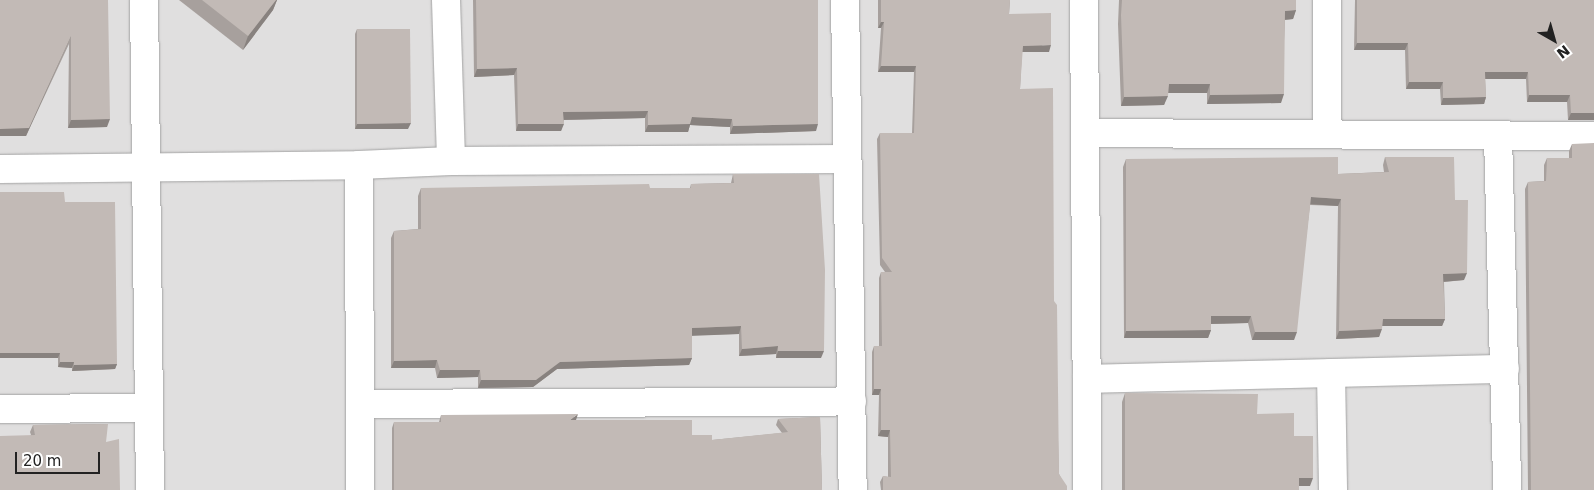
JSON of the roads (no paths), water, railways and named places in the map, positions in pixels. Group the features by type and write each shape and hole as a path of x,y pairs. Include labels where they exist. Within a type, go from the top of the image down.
{"street":[{"path":"144,0 148,167 150,490"},
{"path":"446,0 451,161"},
{"path":"845,0 846,159 853,490"},
{"path":"1084,0 1087,133 1087,490"},
{"path":"1327,0 1327,134"},
{"path":"1087,133 1594,136"},
{"path":"1498,136 1507,490"},
{"path":"0,169 358,165 451,161 846,159"},
{"path":"358,165 360,490"},
{"path":"1086,379 1505,369"},
{"path":"1331,373 1333,490"},
{"path":"360,404 852,401"},
{"path":"0,409 148,408"}]}
